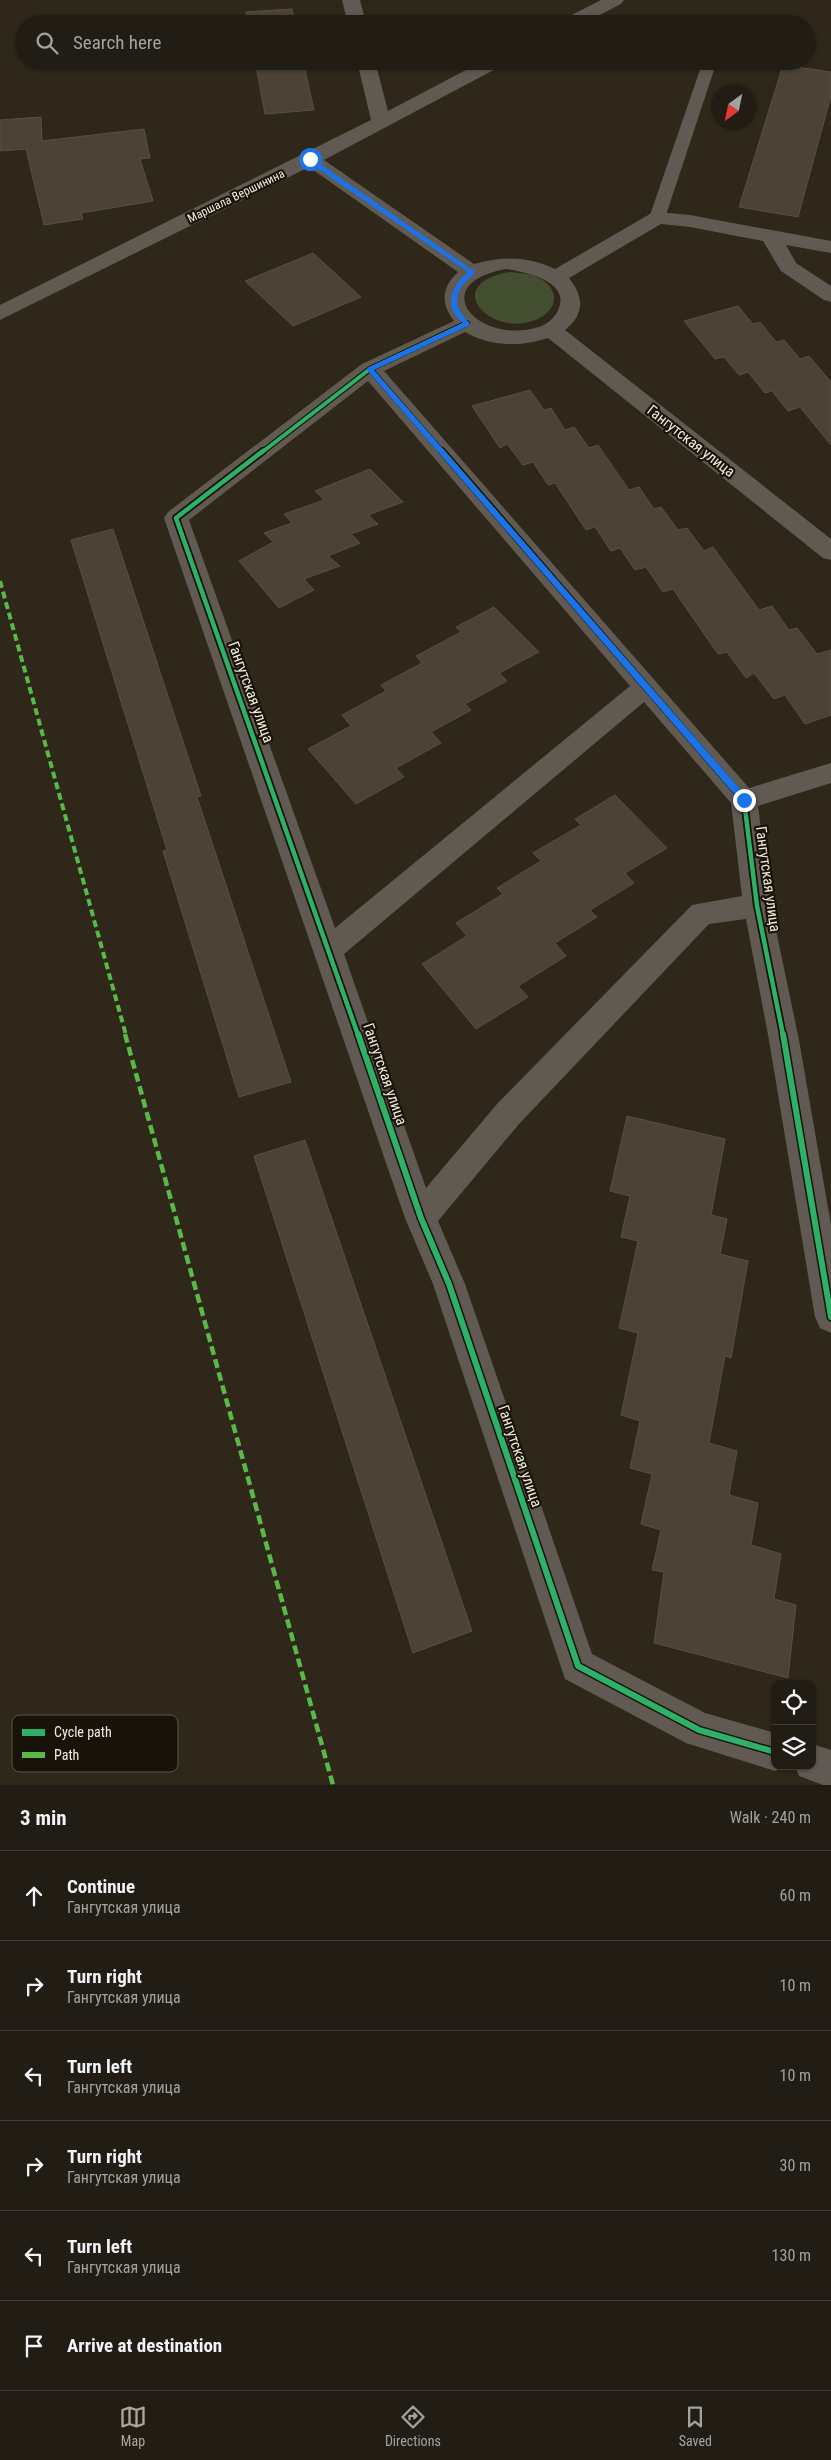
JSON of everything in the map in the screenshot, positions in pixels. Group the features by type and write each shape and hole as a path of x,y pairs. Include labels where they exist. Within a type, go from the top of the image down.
{"street":[{"path":"351,0 355,15"},
{"path":"586,15 616,0"},
{"path":"368,70 381,122"},
{"name":"Маршала Вершинина","path":"0,313 310,159 480,70"},
{"path":"310,159 472,272"},
{"path":"556,276 657,218 690,221 831,247"},
{"path":"771,236 788,267 831,295"},
{"path":"506,263 542,269 556,276 567,286 572,298 571,309 564,320 551,330 533,336 513,338 493,335 461,319 454,307 454,294 460,282 472,272 506,263"},
{"name":"Гангутская улица","path":"467,323 370,369 176,518 329,950 420,1218 449,1284 578,1666 699,1730 771,1751"},
{"name":"Гангутская улица","path":"551,330 831,552"},
{"path":"370,369 744,800 831,773"},
{"path":"329,950 647,686"},
{"name":"Гангутская улица","path":"744,800 757,906 784,1040 831,1317"},
{"name":"Гангутская улица","path":"420,1218 508,1114 702,913 757,906"},
{"path":"816,1764 831,1769"}],"lane":[{"path":"657,218 707,70"}],"green space":[{"path":"510,272 534,276 544,281 553,291 553,303 550,309 538,319 521,324 504,322 490,317 480,308 475,298 478,287 489,278"}],"building":[{"path":"292,9 294,15 246,15 246,12"},
{"path":"257,70 305,70 314,110 265,114"},
{"path":"781,70 816,70 831,72 831,96 798,217 739,207"},
{"path":"41,117 42,141 144,129 150,158 140,159 153,201 81,213 83,219 44,225 26,149 0,151 0,120"},
{"path":"313,253 361,297 293,326 245,281"},
{"path":"738,306 753,324 760,322 776,342 784,340 800,359 809,356 831,382 831,445 800,407 788,411 772,391 765,393 748,372 739,375 724,357 715,359 684,321"},
{"path":"530,390 544,410 551,408 565,430 574,427 589,448 598,445 629,490 639,487 654,509 661,507 678,530 687,528 704,551 713,547 759,610 772,606 789,630 797,628 817,654 831,650 831,715 805,724 785,695 774,699 754,673 746,678 727,652 718,654 673,589 663,592 646,567 635,570 620,548 611,551 595,527 586,530 555,483 548,485 533,462 523,465 507,444 500,448 472,406"},
{"path":"370,469 403,502 368,515 378,524 351,534 360,543 328,556 340,566 304,579 314,590 279,608 239,561 273,542 264,533 292,523 284,514 324,500 315,491"},
{"path":"113,529 201,796 197,797 291,1082 239,1097 163,851 167,850 71,540"},
{"path":"494,607 539,652 499,673 507,681 465,704 471,710 431,732 441,743 396,768 404,777 356,804 308,749 351,726 342,715 386,691 381,685 422,663 416,656 461,632 456,627"},
{"path":"615,795 667,848 625,873 634,883 590,910 597,917 555,943 566,956 518,986 528,997 476,1029 422,964 467,936 456,923 503,894 497,888 541,861 533,853 581,825 575,819"},
{"path":"627,1116 725,1139 711,1215 727,1219 720,1254 748,1261 731,1358 725,1356 709,1443 737,1451 729,1495 758,1503 751,1545 781,1554 774,1599 796,1605 788,1678 654,1643 664,1572 652,1570 661,1530 641,1524 652,1474 630,1468 640,1421 621,1415 638,1333 619,1328 638,1241 621,1237 630,1196 610,1191"},
{"path":"305,1140 472,1631 413,1653 254,1156"}],"marked path":[{"path":"0,581 333,1785"}],"cycle path":[{"path":"467,323 370,369 176,518 329,950 421,1218 449,1284 578,1666 699,1730 771,1751"},
{"path":"370,369 744,800 757,906 784,1040 831,1317"}],"route":[{"path":"310,159 472,272 460,282 454,294 454,307 461,319 467,323 370,369 744,800"}]}
